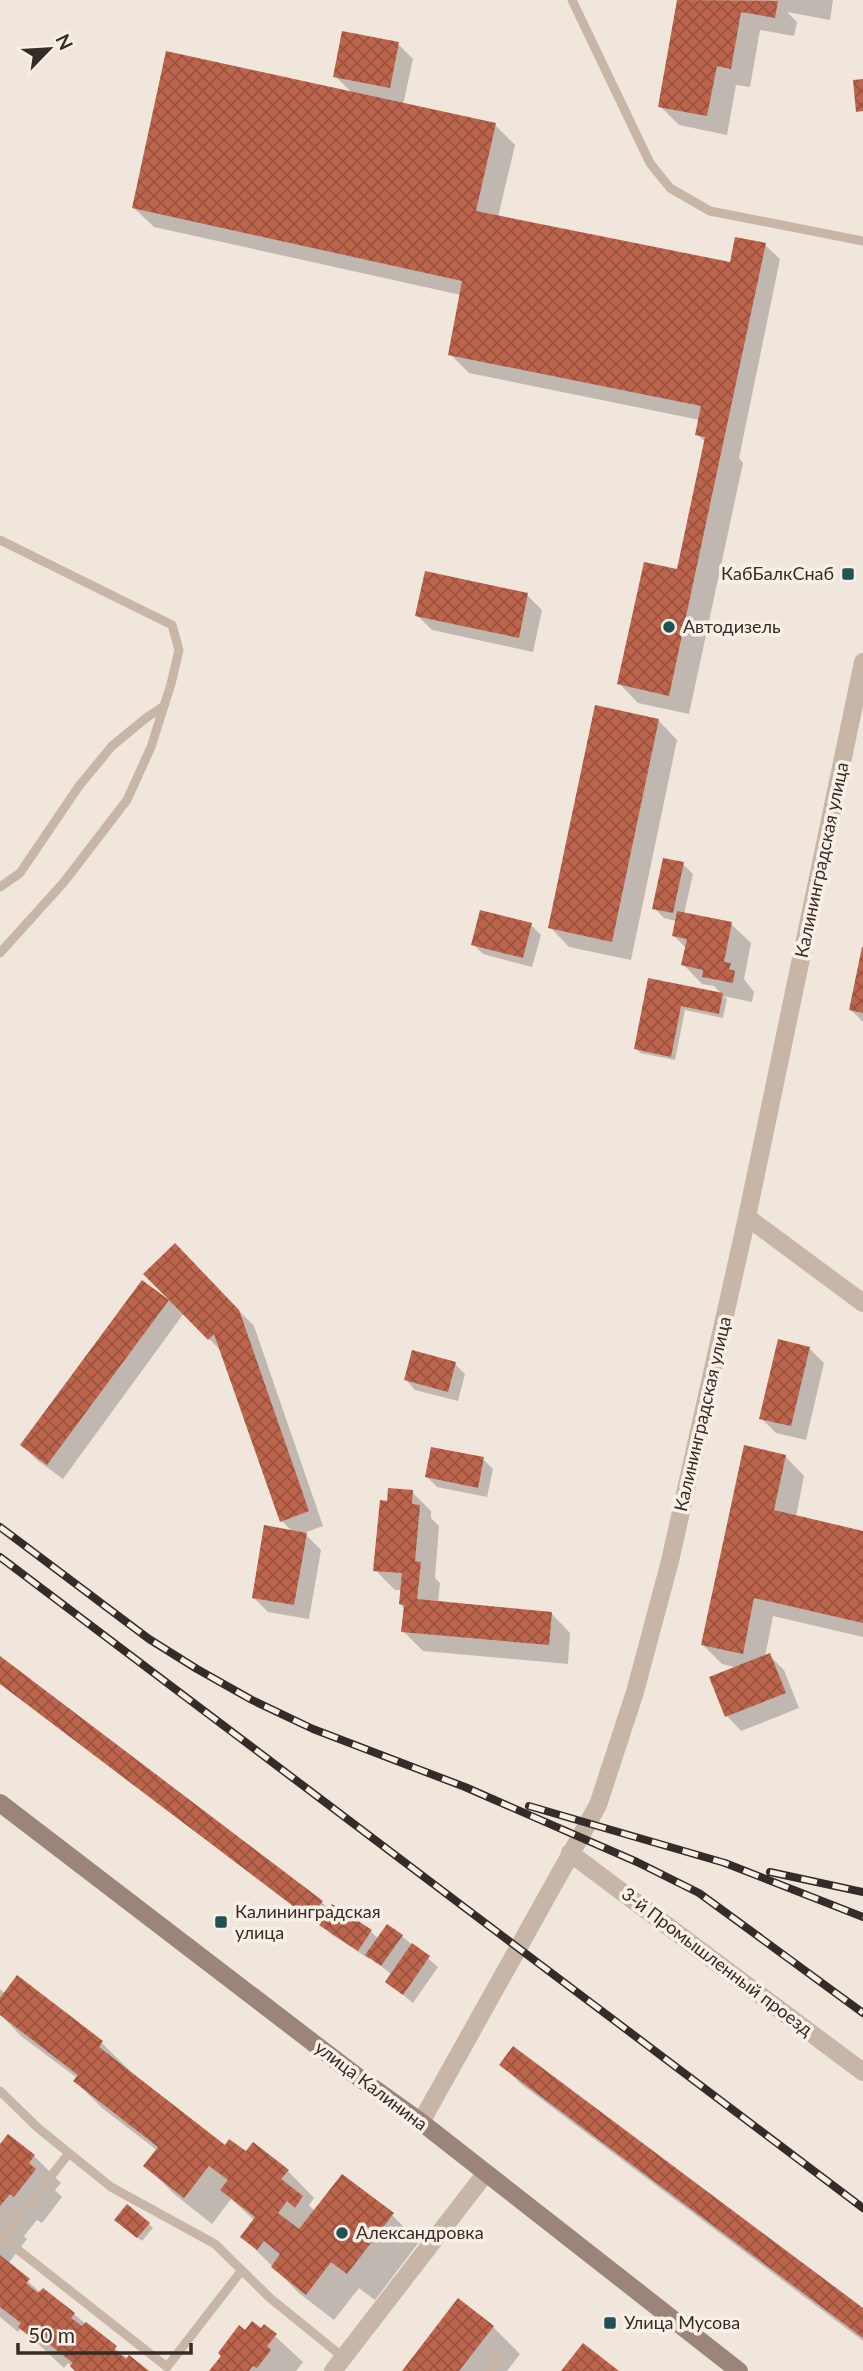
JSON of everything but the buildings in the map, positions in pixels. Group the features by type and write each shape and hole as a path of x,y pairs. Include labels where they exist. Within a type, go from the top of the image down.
{"main road":[{"name":"улица Калинина","path":"0,1803 354,2074 421,2122 739,2371"}],"street":[{"name":"Калининградская улица","path":"421,2122 598,1805 635,1692 670,1561 747,1217 863,662"},
{"path":"747,1217 863,1303"},
{"name":"3-й Промышленный проезд","path":"570,1853 863,2072"},
{"path":"339,2364 485,2174"}],"lane":[{"path":"572,0 649,163 670,188 710,211 863,240"},
{"path":"0,540 173,625 179,650 151,747 127,800 64,882 0,953"},
{"path":"0,887 20,873 79,786 112,746 164,706"},
{"path":"0,2091 38,2128 111,2187 215,2244 339,2364"},
{"path":"69,2153 3,2238 167,2367 242,2270"},
{"path":"489,2371 498,2359"}],"railway":[{"path":"0,1527 149,1639 252,1700 313,1729 465,1787 637,1862 699,1893 863,2013"},
{"path":"0,1557 863,2208"},
{"path":"529,1806 725,1863 863,1917"},
{"path":"770,1872 863,1892"}],"place":[{"name":"КабБалкСнаб","path":"848,574"},
{"name":"Автодизель","path":"669,627"},
{"name":"Калининградская улица","path":"221,1922"},
{"name":"Александровка","path":"342,2233"},
{"name":"Улица Мусова","path":"610,2323"}]}
